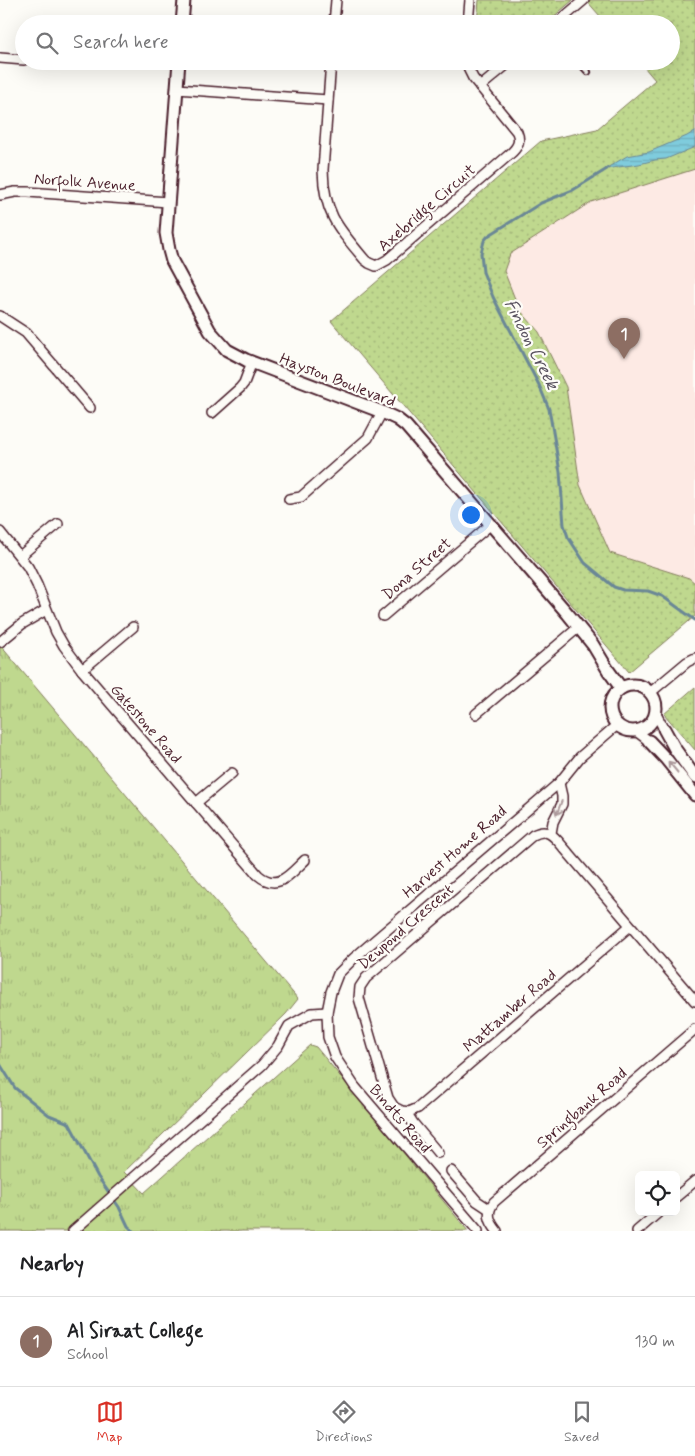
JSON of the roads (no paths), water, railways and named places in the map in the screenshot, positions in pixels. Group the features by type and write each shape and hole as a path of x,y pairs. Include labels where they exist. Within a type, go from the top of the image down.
{"street":[{"path":"183,15 184,0"},
{"path":"335,15 336,0"},
{"path":"469,15 470,0"},
{"path":"566,15 584,0"},
{"path":"0,58 15,59"},
{"name":"Hayston Boulevard","path":"178,70 166,233 172,261 210,331 227,350 236,355 382,412 397,419 411,431 579,627 621,688"},
{"name":"Axebridge Circuit","path":"330,70 322,170 326,201 333,218 342,232 365,260 376,266 387,260 518,146 519,138 517,132 480,87 469,70"},
{"path":"480,87 500,70"},
{"path":"177,89 328,100"},
{"name":"Norfolk Avenue","path":"0,195 28,192 168,202"},
{"path":"0,316 26,333 90,408"},
{"path":"212,413 244,383 252,362"},
{"path":"289,499 301,496 368,438 382,412"},
{"path":"20,556 58,524"},
{"name":"Dona Street","path":"383,616 491,524"},
{"name":"Gatestone Road","path":"0,532 20,556 37,584 46,610 64,646 82,670 258,876 267,882 278,882 305,860"},
{"path":"0,642 22,624 46,610"},
{"path":"82,670 133,627"},
{"path":"476,714 579,627"},
{"path":"651,692 687,662 695,658"},
{"path":"637,685 645,687 651,692 657,706 656,714 649,726 636,731 623,729 617,725 610,712 610,705 612,698 621,688 637,685"},
{"path":"656,714 675,749 695,777"},
{"name":"Harvest Home Road","path":"327,1012 331,992 338,974 354,958 559,783 580,757 617,725"},
{"path":"636,731 649,741 695,795"},
{"path":"196,803 232,773"},
{"path":"559,783 562,804 553,822 551,834 695,1001"},
{"name":"Dewpond Crescent","path":"438,1153 406,1112 402,1112 394,1107 388,1098 359,998 360,987 366,978 533,835 542,831 551,834"},
{"name":"Mattamber Road","path":"406,1112 418,1108 630,926"},
{"path":"73,1231 262,1065 278,1046 289,1026 312,1013 327,1012"},
{"name":"Bindts Road","path":"327,1012 328,1037 335,1057 348,1078 478,1231"},
{"name":"Springbank Road","path":"489,1209 501,1195 695,1029"},
{"path":"452,1171 477,1200 489,1209 489,1219 497,1231"},
{"path":"680,1194 695,1181"},
{"path":"637,1231 654,1216"}],"water":[{"path":"695,131 695,147 666,159 605,169 627,156 649,152"}],"waterway":[{"name":"Findon Creek","path":"607,169 573,190 541,203 488,236 484,241 481,253 483,272 493,297 539,385 549,409 560,472 564,525 568,537 585,563 614,587 623,590 648,591 662,596 695,620"},
{"path":"0,1064 15,1088 49,1115 69,1123 98,1177 133,1231"}],"place":[{"name":"Al Siraat College","path":"624,359"}]}
